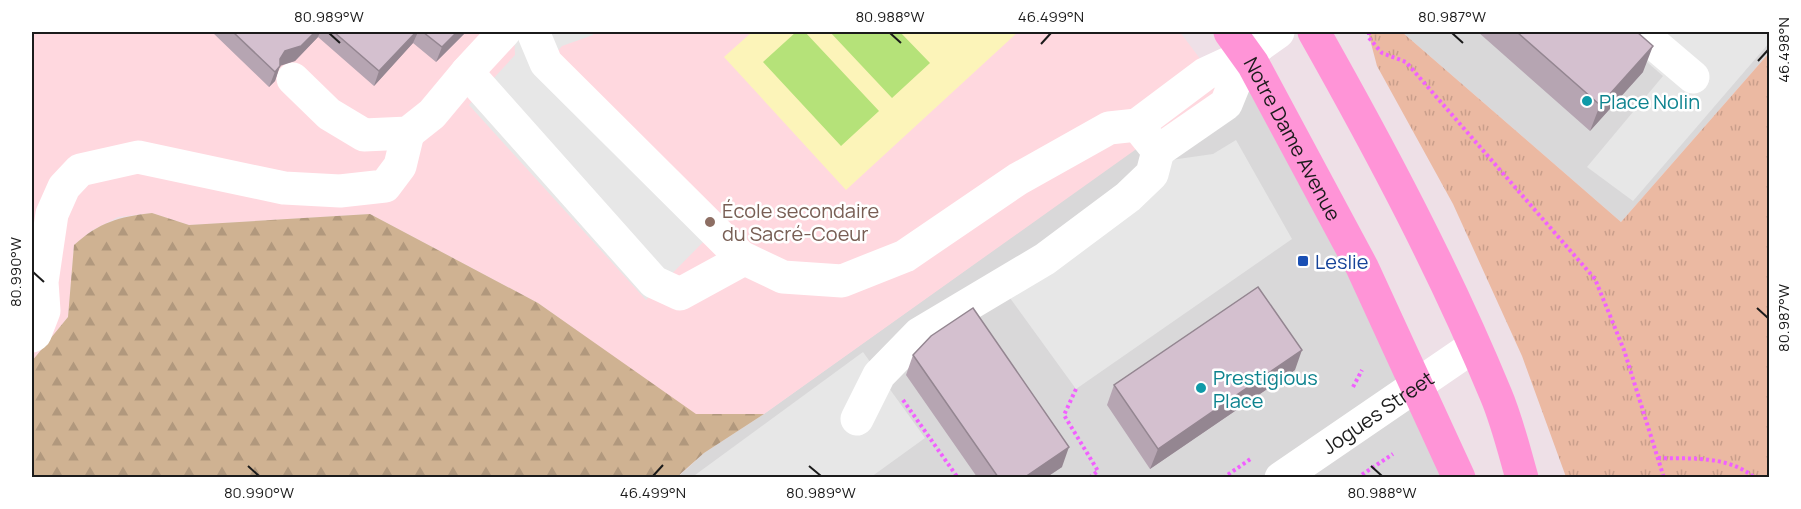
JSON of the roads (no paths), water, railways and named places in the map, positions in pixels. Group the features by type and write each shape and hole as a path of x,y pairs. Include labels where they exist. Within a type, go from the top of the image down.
{"main road":[{"path":"1314,32 1355,103 1413,215 1497,397 1522,477"},
{"name":"Notre Dame Avenue","path":"1238,43 1362,267 1459,477"}],"street":[{"path":"293,79 329,114 364,135 408,133 432,114 504,32"},
{"path":"533,32 546,63 744,259 783,277 842,281 905,256 1018,179 1110,128 1137,125 1205,74 1238,43 1278,32"},
{"path":"1640,32 1693,77"},
{"path":"856,419 883,371 919,334 1045,259 1128,197 1152,174 1158,151 1226,104 1238,43"},
{"path":"467,72 654,282 680,294 744,259"},
{"path":"1137,125 1158,151"},
{"path":"32,336 35,334 44,311 42,282 52,214 64,187 80,170 138,157 284,188 340,191 385,186 400,166 408,133"},
{"name":"Jogues Street","path":"1281,477 1474,346"}],"place":[{"name":"Place Nolin","path":"1587,101"},
{"name":"École secondaire du Sacré-Coeur","path":"710,222"},
{"name":"Leslie","path":"1303,261"},
{"name":"Prestigious Place","path":"1201,388"}]}
